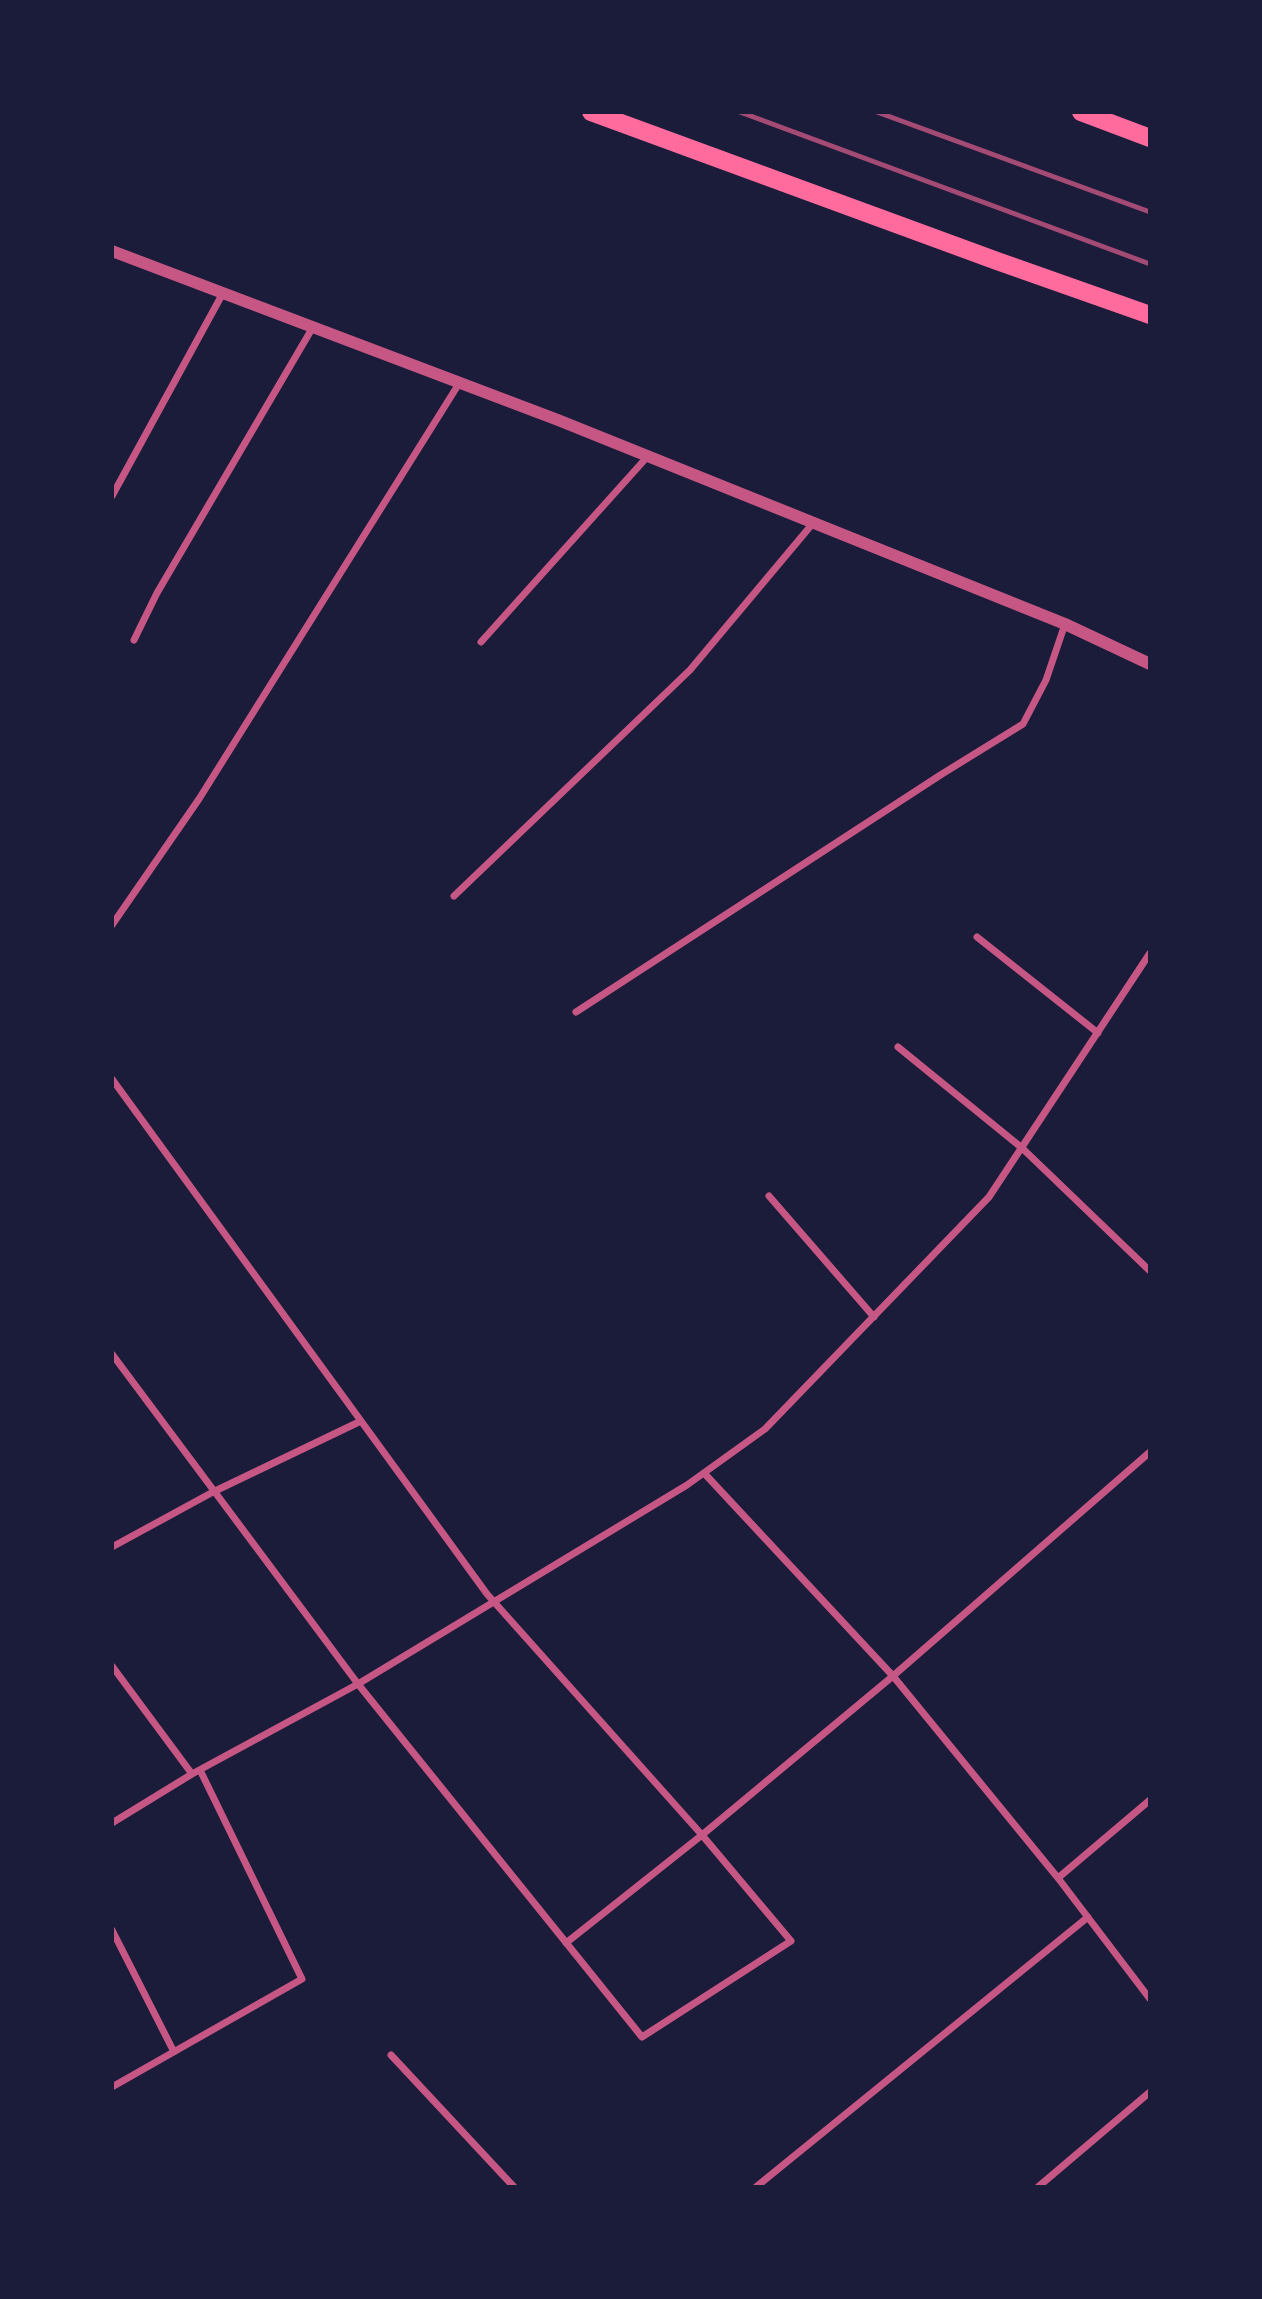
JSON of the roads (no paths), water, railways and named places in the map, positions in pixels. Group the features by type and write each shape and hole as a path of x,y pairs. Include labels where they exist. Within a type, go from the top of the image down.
{"main road":[{"path":"591,112 984,257 1150,315"},
{"path":"1082,112 1150,138"}],"street":[{"path":"112,251 460,382 814,522 1065,624 1150,664"},
{"path":"112,496 223,293"},
{"path":"134,640 157,593 313,327"},
{"path":"112,925 199,799 460,382"},
{"path":"481,642 648,456"},
{"path":"454,896 690,670 814,522"},
{"path":"576,1012 1023,724 1045,680 1065,624"},
{"path":"977,937 1098,1034"},
{"path":"112,1823 196,1772 358,1684 494,1602 704,1473 765,1429 989,1197 1098,1034 1147,968 1150,953"},
{"path":"898,1048 1022,1148 1150,1271"},
{"path":"112,1079 494,1602 702,1835 791,1941 642,2037 358,1684 112,1354"},
{"path":"769,1196 874,1317"},
{"path":"112,1547 213,1492 361,1421"},
{"path":"566,1942 702,1835 893,1676 1150,1452"},
{"path":"704,1473 893,1676 1058,1878 1150,1999"},
{"path":"112,1666 196,1772 302,1979 112,2087"},
{"path":"1058,1878 1150,1800"},
{"path":"757,2187 1088,1917"},
{"path":"112,1930 174,2052"},
{"path":"391,2055 514,2187"},
{"path":"1038,2187 1150,2092"}],"railway":[{"path":"740,112 1150,264"},
{"path":"877,112 1150,212"}]}
